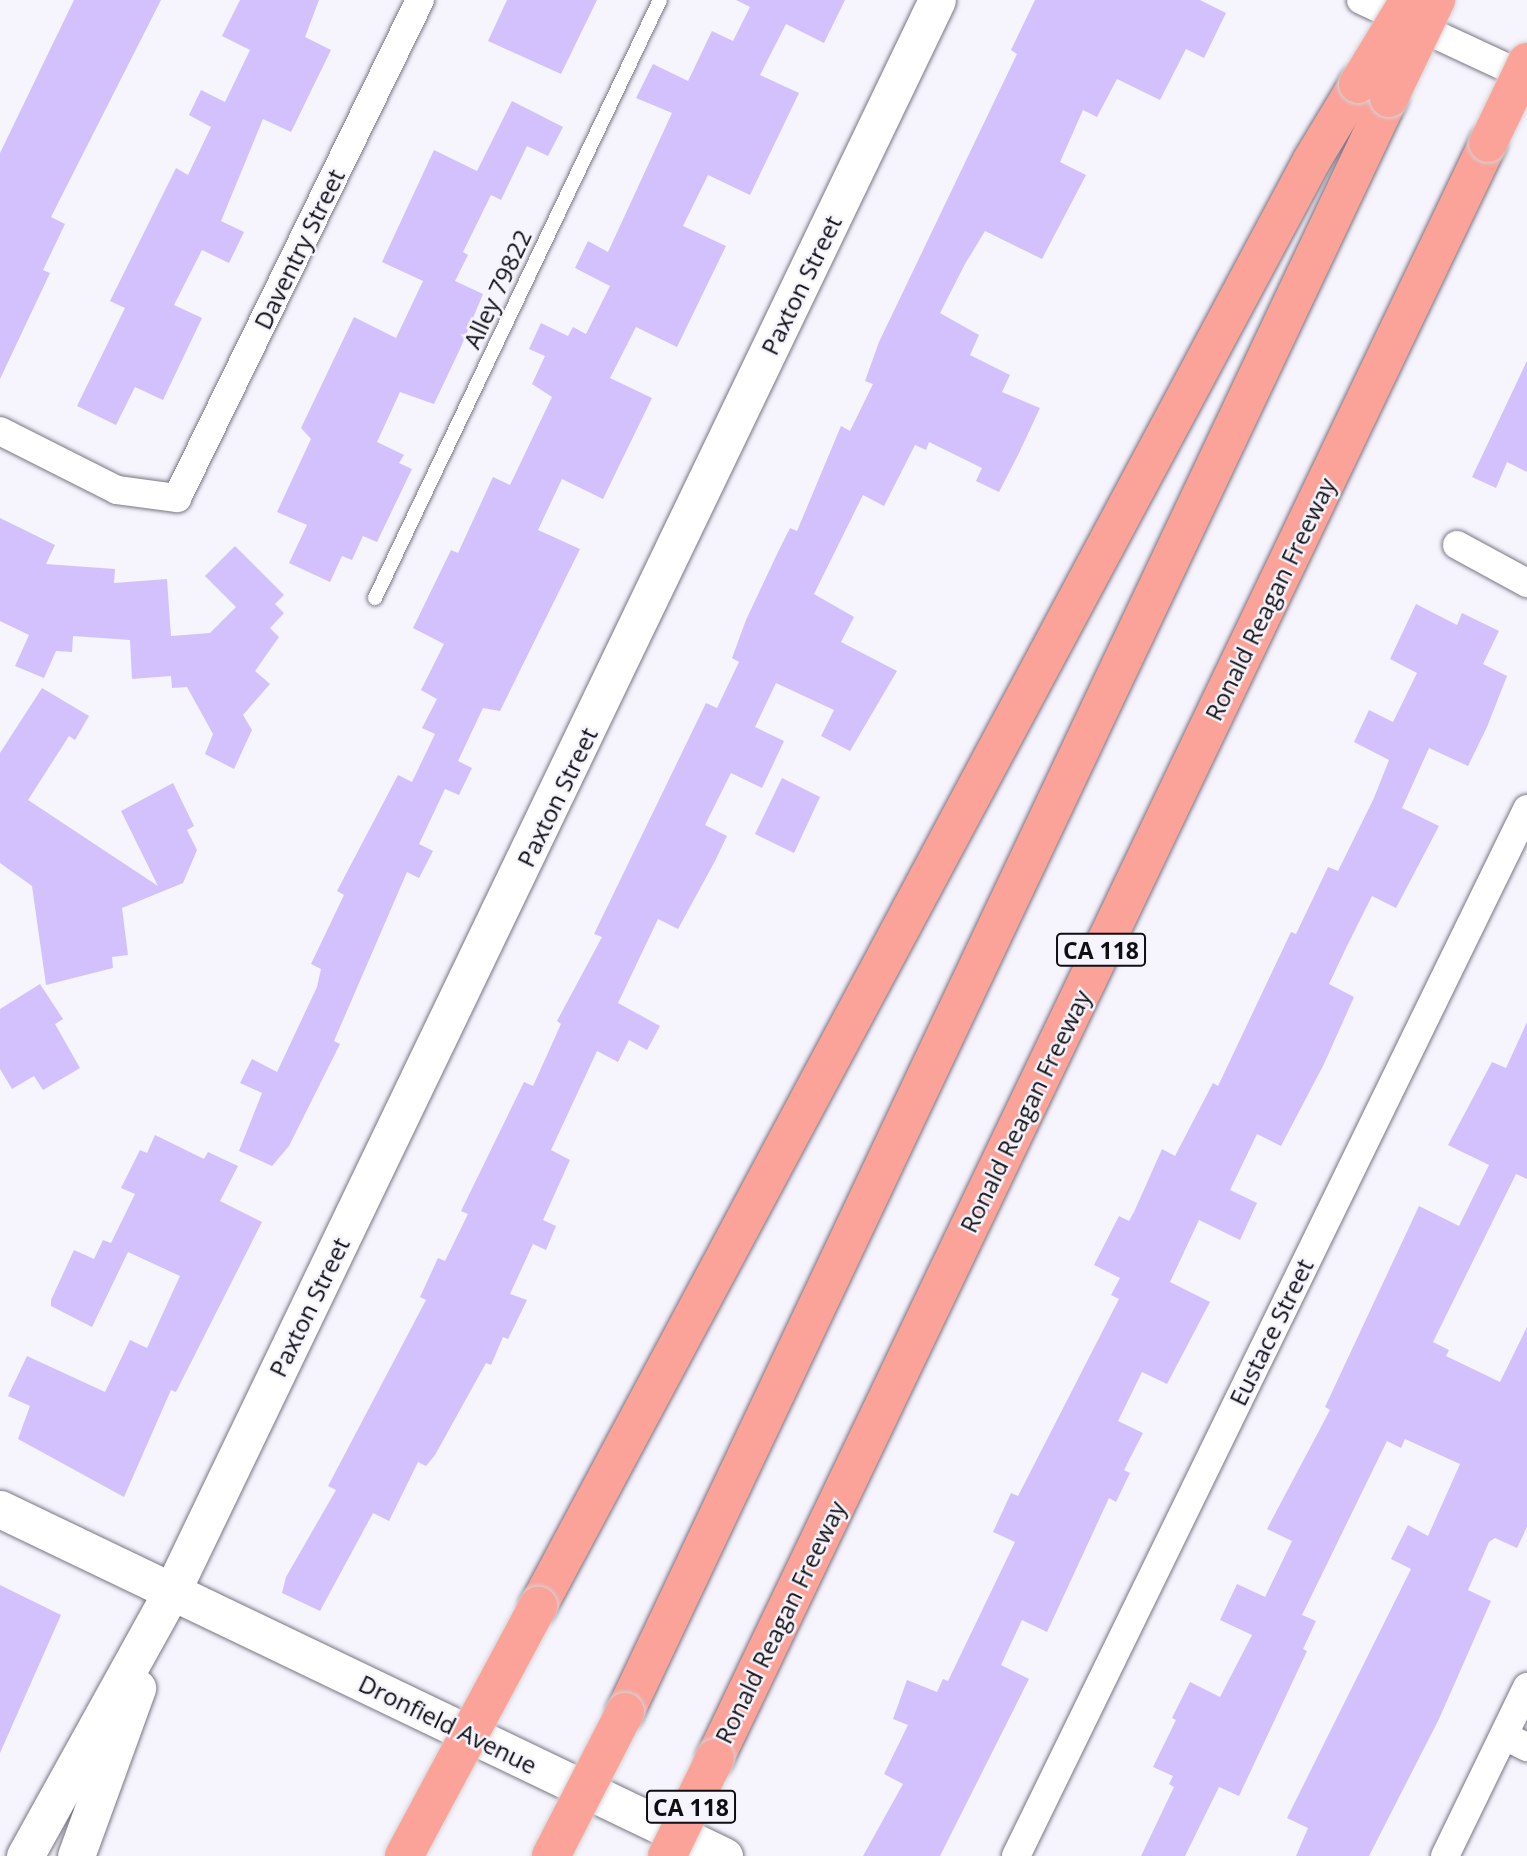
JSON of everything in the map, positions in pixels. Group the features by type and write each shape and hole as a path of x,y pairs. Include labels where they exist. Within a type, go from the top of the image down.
{"highway":[{"path":"551,1856 625,1712 1373,91 1409,0"},
{"path":"404,1856 1306,172 1373,91 1436,0"},
{"name":"Ronald Reagan Freeway","path":"667,1856 1527,62"}],"street":[{"name":"Daventry Street","path":"0,431 117,490 177,498 420,0"},
{"name":"Paxton Street","path":"24,1856 172,1591 937,0"},
{"path":"1361,0 1527,77"},
{"path":"1457,545 1527,583"},
{"name":"Eustace Street","path":"1016,1856 1527,809"},
{"name":"Dronfield Avenue","path":"0,1509 724,1856"},
{"name":"Paxton Street","path":"76,1856 172,1591"},
{"path":"1445,1856 1516,1742 1527,1687"}],"lane":[{"name":"Alley 79822","path":"375,598 660,0"}],"building":[{"path":"74,0 161,0 51,217 65,224 43,270 50,273 0,379 0,153"},
{"path":"240,0 319,0 305,37 331,50 291,132 263,119 221,221 244,232 229,263 202,250 174,305 202,318 163,400 135,387 116,425 77,406 125,308 110,301 176,168 188,175 211,127 189,115 201,90 225,102 250,50 222,36"},
{"path":"507,0 597,0 561,74 488,41"},
{"path":"736,0 845,0 824,43 786,24 760,75 799,93 750,195 708,175 683,226 726,246 677,347 636,327 610,378 652,398 603,499 562,479 538,530 580,549 500,711 483,708 458,761 472,768 459,795 445,789 419,844 433,851 419,878 407,872 334,1041 340,1044 289,1146 272,1166 239,1151 262,1093 240,1083 252,1059 277,1072 317,987 321,969 311,964 344,895 337,891 398,775 412,782 435,734 422,728 437,699 421,690 444,644 413,628 451,550 458,553 493,477 510,485 552,397 532,384 545,356 529,349 541,323 568,336 573,327 586,334 610,286 575,268 588,241 608,252 672,113 636,98 653,64 688,81 712,31 733,41 750,7"},
{"path":"1035,0 1200,0 1226,13 1204,58 1186,49 1160,100 1117,79 1097,117 1083,110 1060,162 1086,175 1042,259 985,231 965,264 940,313 979,335 970,355 1010,375 1002,392 1040,408 1019,453 999,492 976,481 982,468 929,442 926,450 915,445 884,506 863,495 814,594 854,617 841,642 897,671 850,751 821,736 834,710 776,683 755,727 784,741 762,788 731,773 705,825 727,836 715,861 678,929 658,919 618,1003 660,1026 647,1050 629,1040 618,1062 597,1051 551,1150 570,1160 543,1220 556,1226 546,1250 533,1244 510,1294 527,1300 508,1339 503,1337 491,1365 486,1363 435,1455 426,1466 418,1462 389,1521 373,1513 320,1611 282,1593 286,1577 336,1490 328,1486 426,1300 420,1297 438,1258 445,1261 468,1214 461,1211 524,1082 533,1086 561,1024 557,1021 602,937 594,934 706,703 717,708 739,662 732,658 746,620 778,552 790,528 797,531 841,426 850,431 873,384 865,381 879,342 1017,54 1011,50"},
{"path":"512,101 563,127 548,156 527,146 501,200 491,195 463,252 468,255 455,281 483,294 460,349 434,404 400,392 377,442 404,455 399,463 412,469 377,542 363,536 352,560 342,556 330,582 289,563 307,525 277,512 311,439 301,428 354,317 396,338 423,281 382,262 434,150 477,171"},
{"path":"1527,361 1527,472 1507,462 1496,488 1472,477"},
{"path":"0,518 55,545 46,564 115,569 114,583 167,579 171,636 210,633 236,607 205,576 235,546 284,595 275,604 284,613 270,628 279,637 255,671 270,684 243,715 252,730 234,769 205,754 213,734 187,687 172,688 171,676 132,679 130,640 73,636 72,652 56,651 44,678 15,666 29,635 0,621"},
{"path":"1416,604 1457,625 1462,613 1499,631 1483,664 1507,676 1487,727 1468,766 1429,748 1402,808 1439,826 1396,908 1372,896 1347,946 1329,984 1354,997 1324,1064 1281,1146 1257,1134 1230,1190 1257,1203 1240,1240 1199,1220 1170,1282 1210,1302 1167,1384 1142,1372 1118,1421 1143,1433 1124,1470 1130,1473 1116,1502 1109,1498 1047,1632 1022,1620 1001,1665 1029,1679 940,1856 863,1856 903,1784 884,1774 908,1725 893,1719 907,1680 937,1692 943,1679 948,1681 1015,1542 993,1532 1011,1493 1018,1496 1119,1299 1111,1295 1120,1278 1094,1265 1119,1216 1129,1221 1162,1149 1175,1156 1213,1083 1218,1086 1291,932 1296,934 1328,867 1338,871 1374,798 1389,760 1354,742 1369,710 1393,722 1417,673 1390,659"},
{"path":"42,688 89,716 75,740 69,736 28,800 158,886 121,811 173,783 194,826 187,830 197,850 183,883 122,908 128,955 112,957 113,968 46,985 32,886 0,863 0,753"},
{"path":"782,778 820,797 794,853 755,834"},
{"path":"40,984 63,1019 55,1024 80,1068 43,1090 34,1076 12,1089 0,1069 0,1009"},
{"path":"1527,1022 1527,1179 1516,1174 1433,1342 1449,1350 1446,1356 1500,1382 1527,1327 1527,1527 1517,1548 1495,1538 1489,1542 1468,1590 1491,1601 1439,1719 1369,1856 1296,1856 1308,1828 1287,1818 1411,1569 1391,1559 1408,1525 1428,1536 1460,1464 1405,1439 1401,1448 1387,1441 1302,1615 1316,1621 1303,1649 1307,1651 1239,1796 1219,1787 1185,1856 1141,1856 1174,1787 1169,1784 1173,1776 1153,1767 1176,1720 1172,1718 1190,1682 1220,1697 1252,1635 1220,1620 1237,1584 1265,1597 1292,1541 1267,1529 1330,1410 1325,1407 1419,1206 1459,1226 1489,1165 1448,1145 1492,1062 1506,1068"},
{"path":"155,1135 204,1159 208,1152 238,1166 220,1201 262,1222 176,1392 171,1390 124,1497 18,1439 30,1406 8,1396 27,1356 105,1392 130,1340 147,1348 180,1276 128,1252 92,1327 51,1306 51,1300 74,1250 94,1259 103,1240 111,1243 135,1194 121,1188 140,1150 147,1153"},
{"path":"0,1585 61,1615 0,1753"}]}
